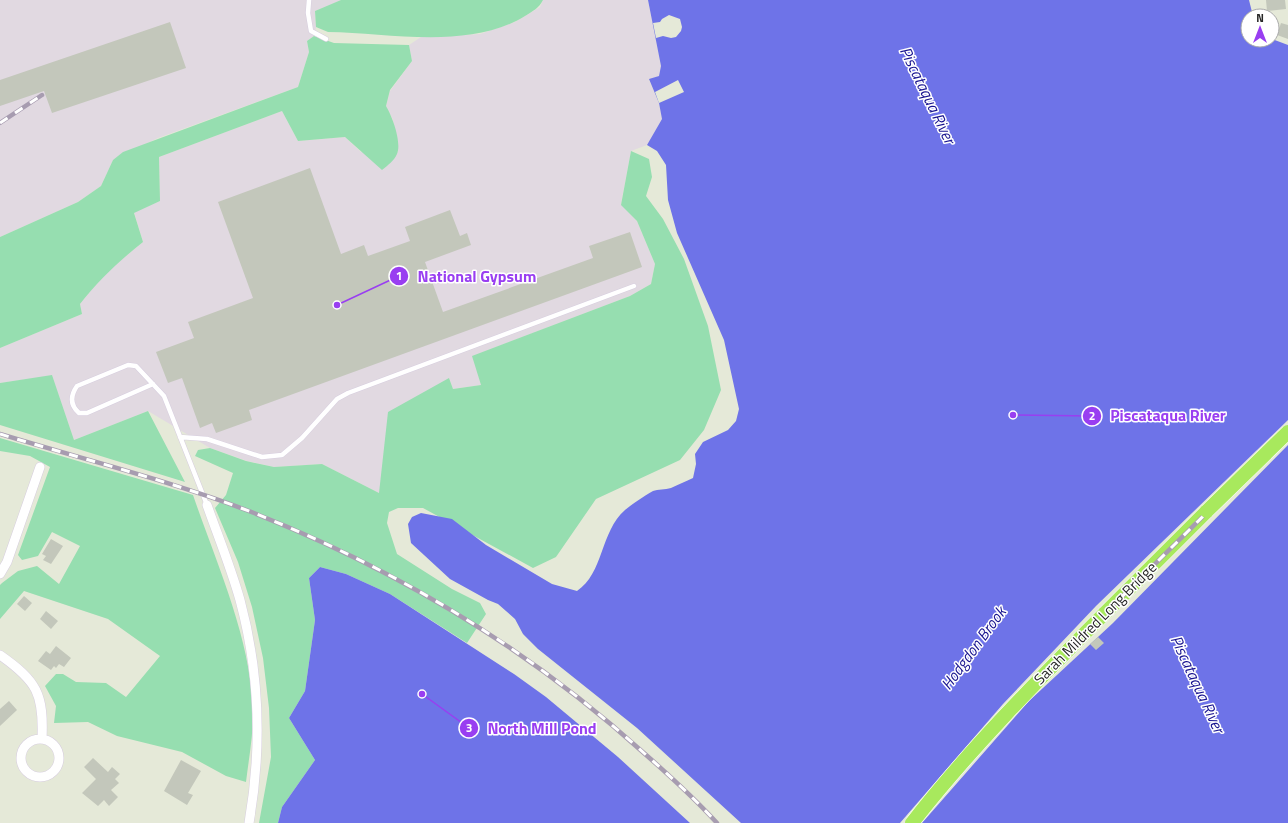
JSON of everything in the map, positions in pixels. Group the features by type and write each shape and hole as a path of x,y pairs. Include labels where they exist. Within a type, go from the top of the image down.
{"main road":[{"name":"Sarah Mildred Long Bridge","path":"912,823 935,794 1044,675 1288,432"}],"street":[{"path":"1,572 40,467"},
{"path":"206,505 240,600 253,659 258,707 258,755 249,823"},
{"path":"0,655 25,674 38,694 43,718 42,739"},
{"path":"42,739 48,741 57,749 59,761 53,772 42,777 36,776 26,769 22,758 23,752 30,742 42,739"}],"lane":[{"path":"309,0 308,13 311,31 326,38"},
{"path":"180,437 207,440 262,457 282,455 296,443 337,399 348,392 634,286"},
{"path":"153,384 87,414 79,413 74,408 72,401 72,392 77,386 128,365 136,366 153,384 164,396 206,505"}],"shaded area":[{"path":"0,0 342,0 315,11 316,27 314,36 307,41 309,52 298,87 158,138 113,160 101,186 78,202 0,237"},
{"path":"543,0 648,0 661,66 659,76 649,80 659,103 662,119 647,145 631,151 621,204 637,221 655,264 651,284 630,296 473,356 481,385 453,389 449,378 379,493 322,464 274,467 247,461 210,448 148,411 74,440 52,376 0,383 0,348 82,314 80,304 92,289 110,269 143,242 134,212 160,201 159,157 282,111 298,141 345,137 361,152 398,152 393,120 386,106 390,91 412,61 409,45 421,37 480,34 515,22 540,7"}],"green space":[{"path":"341,0 543,0 533,11 503,26 480,33 429,37 328,32 316,27 315,11"},
{"path":"314,36 334,43 409,45 412,61 390,90 386,106 393,122 398,143 397,154 391,163 382,170 345,137 298,141 282,111 159,157 160,201 134,213 143,242 110,271 87,295 80,304 82,314 0,348 0,237 78,202 101,186 113,160 123,152 298,87 309,52 307,41"},
{"path":"631,151 649,159 652,177 646,196 663,219 684,259 708,326 721,390 704,430 680,460 596,499 556,557 533,568 423,508 398,508 389,512 387,523 397,554 452,589 480,603 486,614 467,643 390,594 346,574 320,567 309,578 315,620 305,691 289,718 315,760 282,807 278,823 259,823 271,757 269,708 263,658 252,607 238,562 215,508 226,495 233,473 195,456 198,450 210,448 246,461 274,467 322,464 379,493 388,412 449,378 453,389 481,385 472,356 630,296 651,284 655,264 637,221 621,205"},
{"path":"52,375 74,440 148,411 185,482 0,425 0,383"},
{"path":"0,438 193,495 230,599 245,652 250,679 253,706 253,725 246,782 226,776 182,752 117,736 88,722 54,723 56,706 45,686 56,674 63,674 76,682 106,683 126,697 160,656 108,619 24,591 0,619 0,585 2,583 18,571 37,566 59,584 80,546 52,532 38,556 22,560 18,555 50,467 30,456 0,451"}],"water":[{"name":"Piscataqua River","path":"648,0 1249,0 1251,8 1240,8 1240,48 1280,48 1280,34 1288,41 1288,823 741,823 637,728 538,649 523,634 515,619 498,604 450,579 411,543 408,524 412,517 421,513 452,519 486,545 552,584 577,591 586,583 592,574 611,529 625,510 653,491 671,488 693,478 696,464 695,454 703,442 728,430 736,421 739,409 724,340 677,233 668,200 666,165 657,151 647,145 662,119 659,103 649,79 659,76 661,66"},
{"path":"320,567 346,574 390,594 514,674 546,697 618,757 690,823 278,823 282,807 315,760 289,718 305,691 315,620 309,578"}],"pier":[{"path":"669,15 680,19 682,27 681,31 676,37 671,38 663,36 656,38 653,23 660,22"},
{"path":"1280,31 1288,38 1288,45 1280,42"},
{"path":"678,80 684,92 659,103 655,92"},
{"path":"1288,420 1288,445 1113,623 1029,701 922,823 900,823 1003,704 1096,606"}],"building":[{"path":"1266,0 1285,0 1286,9 1267,8"},
{"path":"170,22 186,68 52,113 44,91 0,106 0,80"},
{"path":"1281,23 1288,25 1288,39 1280,36"},
{"path":"310,168 341,254 364,245 368,256 410,241 405,227 450,210 460,236 467,233 471,245 425,262 443,312 593,258 589,246 630,232 642,267 249,410 252,420 216,433 212,423 200,428 182,378 168,383 156,352 194,338 188,322 253,298 218,202"},
{"path":"51,539 63,546 51,564 43,560 46,556 42,554"},
{"path":"24,596 32,603 25,611 17,604"},
{"path":"46,611 58,621 51,629 40,619"},
{"path":"1098,637 1104,643 1096,650 1090,644"},
{"path":"56,646 71,658 64,667 59,664 56,668 54,666 51,670 38,661 46,651 50,654"},
{"path":"9,701 17,710 0,726 0,709"},
{"path":"93,758 108,772 112,767 120,774 115,779 119,783 111,790 118,797 109,806 104,800 98,806 82,793 96,779 84,767"},
{"path":"181,760 201,771 188,793 193,795 187,805 164,791"}],"railway":[{"path":"0,123 42,95"},
{"path":"912,823 934,795 1042,676 1288,432"},
{"path":"0,434 223,501 308,536 360,560 411,587 461,616 556,680 645,754 700,805 717,823"}],"place":[{"name":"National Gypsum","path":"337,305"},
{"name":"Piscataqua River","path":"1013,415"},
{"name":"North Mill Pond","path":"422,694"}],"water label":[{"name":"Hodgdon Brook","path":"973,648"}]}
